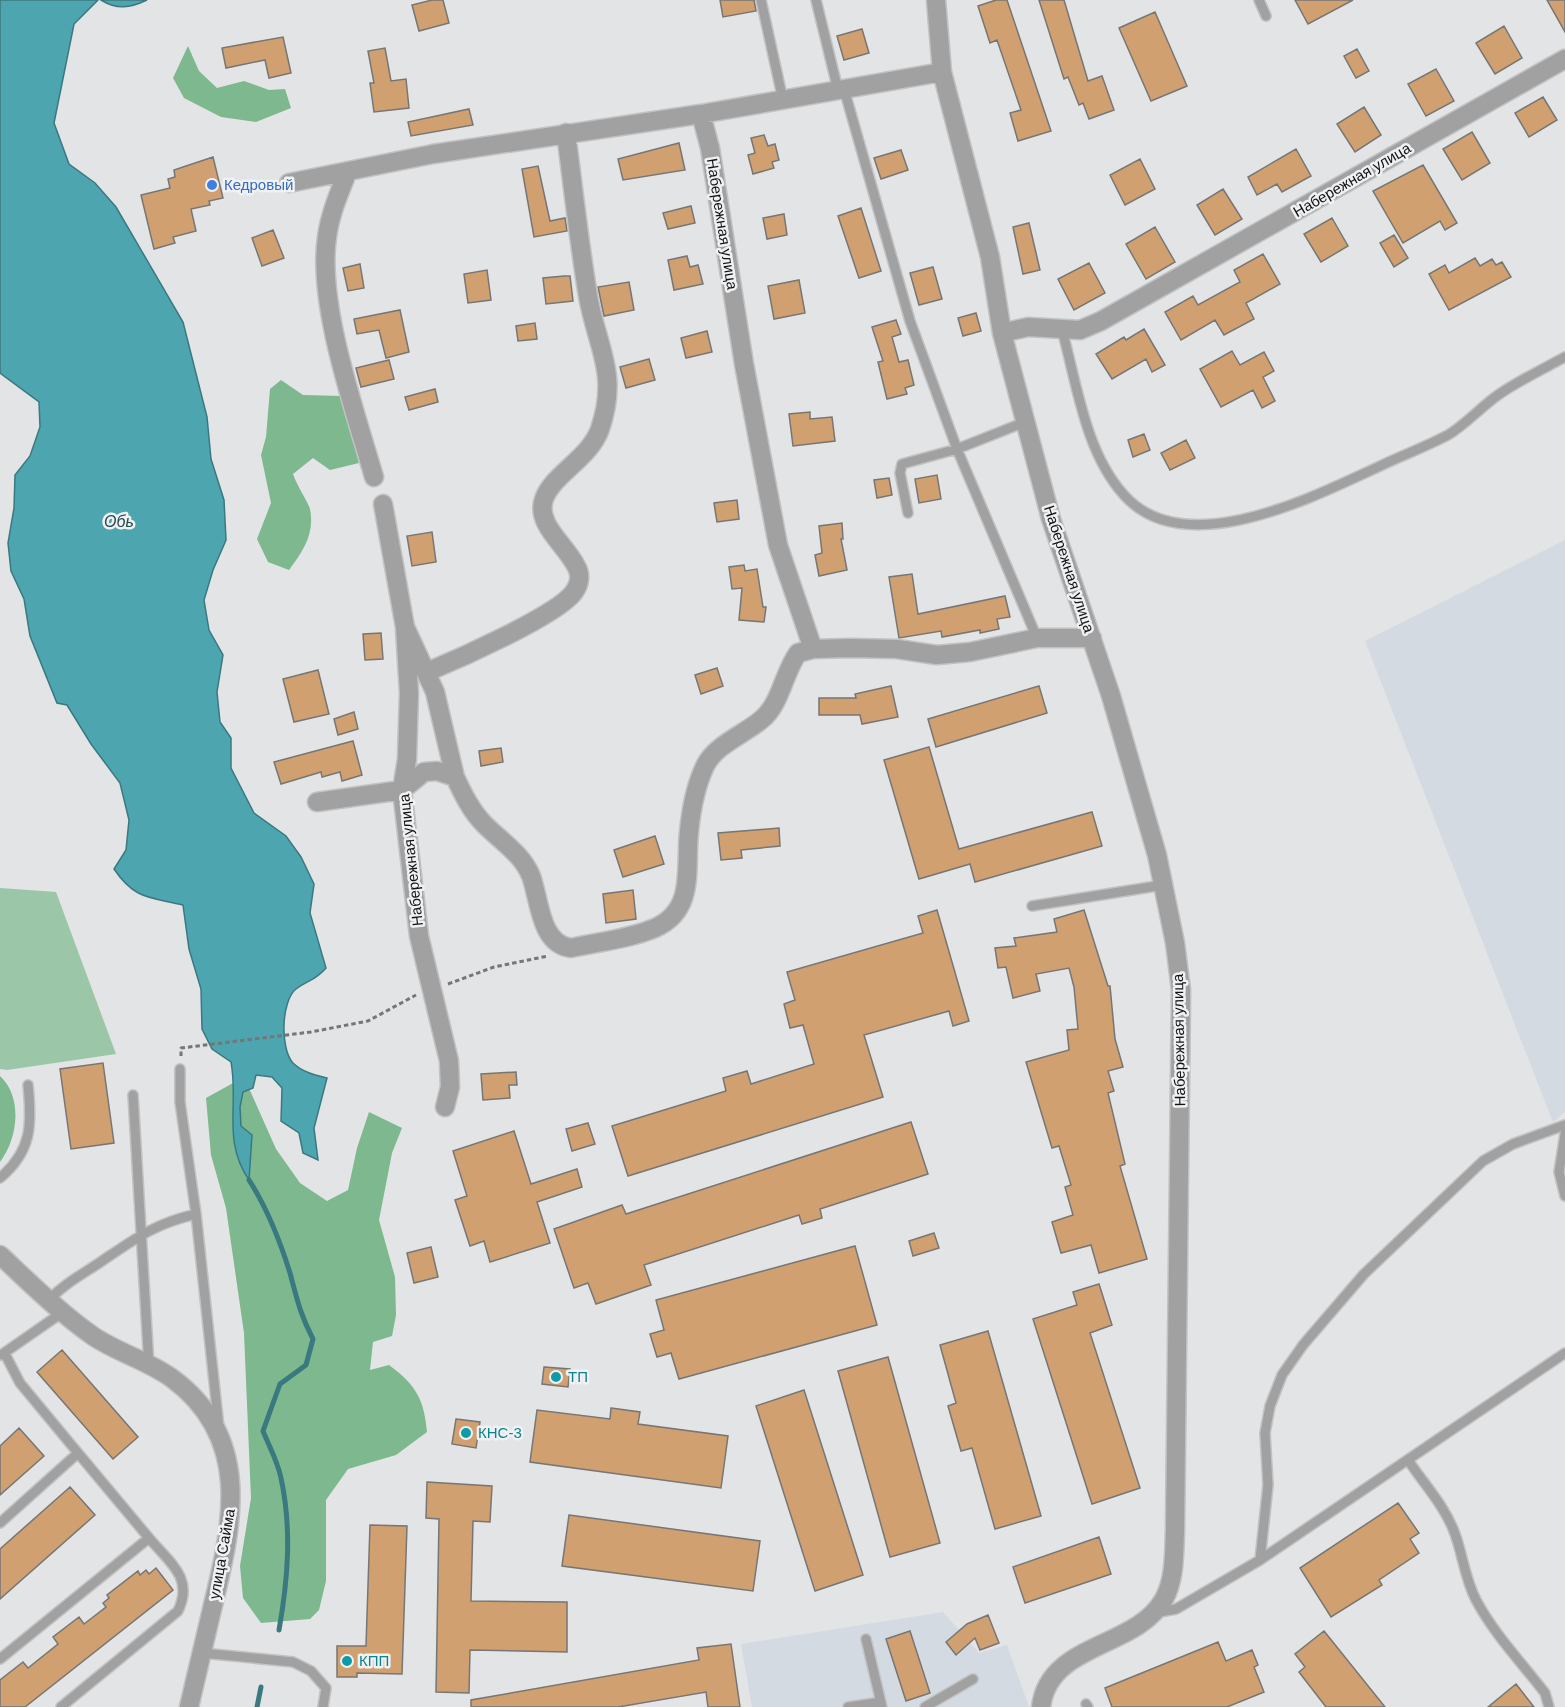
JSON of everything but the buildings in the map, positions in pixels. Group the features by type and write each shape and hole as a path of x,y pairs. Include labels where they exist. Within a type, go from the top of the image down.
{"street":[{"name":"Набережная улица","path":"936,0 942,72 990,257 1002,333 1051,519 1092,638 1131,763 1163,885 1181,990 1174,1540 1171,1582 1154,1613 1140,1625 1075,1658 1060,1669 1048,1682 1041,1707"},
{"name":"Набережная улица","path":"1002,333 1028,327 1080,330 1111,316 1565,59"},
{"path":"289,183 433,154 701,114 942,72"},
{"name":"Набережная улица","path":"701,114 710,148 744,364 778,545 795,601 807,624 813,649"},
{"path":"427,672 536,618 569,597 578,584 577,567 550,528 542,508 544,496 587,451 599,430 609,387 607,368 588,295 566,134"},
{"path":"348,171 330,220 325,283 345,372 374,477"},
{"name":"Набережная улица","path":"383,504 405,627 408,704 407,759 402,790 419,936 449,1061 450,1087 445,1107"},
{"path":"405,627 427,672 455,777 473,811 519,857 530,875 550,937 561,947 571,948 644,932 670,919 679,909 685,896 688,879 689,833 695,798 706,764 721,748 763,719 774,705 783,681 798,654 813,649 897,649 937,655 970,652 1037,638 1092,638"},
{"path":"317,802 402,790 424,772 437,771 455,777"},
{"name":"улица Сайма","path":"0,1255 56,1306 108,1345 174,1380 212,1419 220,1436 231,1475 231,1515 221,1573 189,1707"}],"lane":[{"path":"761,0 783,100"},
{"path":"816,0 910,321 957,449 1037,638"},
{"path":"1259,0 1266,16"},
{"path":"1062,330 1089,429 1117,485 1140,510 1162,519 1191,525 1251,518 1303,500 1367,472 1449,434 1499,394 1565,357"},
{"path":"908,513 900,473 902,464 957,449 1025,422"},
{"path":"1032,906 1163,885"},
{"path":"180,1069 180,1102 196,1214 220,1436"},
{"path":"0,1178 23,1153 29,1133 28,1085"},
{"path":"133,1095 149,1366"},
{"path":"1260,1560 1268,1485 1266,1433 1270,1406 1287,1367 1364,1274 1483,1161 1513,1144 1565,1125"},
{"path":"1565,1134 1559,1172 1565,1196"},
{"path":"61,1707 178,1611 184,1599 185,1587 182,1578 20,1383 3,1355 56,1306 68,1282 140,1234 166,1222 196,1214"},
{"path":"1154,1613 1176,1609 1260,1560 1565,1353"},
{"path":"0,1523 78,1453"},
{"path":"1408,1460 1426,1487 1441,1503 1455,1534 1464,1570 1489,1622 1545,1693 1550,1707"},
{"path":"0,1659 149,1538"},
{"path":"848,1707 881,1705 866,1640"},
{"path":"202,1653 293,1662 311,1671 326,1688 323,1707"},
{"path":"924,1707 973,1679"}],"path":[{"path":"181,1048 311,1032"}],"shaded area":[{"path":"1565,540 1565,1112 1553,1122 1365,641"},
{"path":"943,1612 979,1653 1007,1645 1029,1707 752,1707 741,1644"}],"green space":[{"path":"188,46 199,71 217,88 244,81 269,90 285,89 291,108 256,122 221,117 184,98 173,78"},
{"path":"281,380 303,395 341,396 359,463 330,470 313,458 293,474 310,509 311,526 307,542 289,570 268,562 257,539 271,503 261,455 266,437 270,389"},
{"path":"0,888 56,892 116,1054 7,1070 0,1069"},
{"path":"0,1076 12,1095 15,1118 11,1142 0,1162"},
{"path":"244,1077 276,1149 300,1183 327,1201 348,1190 357,1148 369,1112 402,1128 392,1153 379,1220 395,1277 396,1315 392,1336 373,1342 370,1370 389,1365 406,1379 421,1402 427,1432 396,1455 348,1469 326,1500 326,1581 319,1610 310,1619 261,1623 243,1598 240,1566 251,1498 244,1333 226,1208 211,1155 206,1098"}],"water":[{"name":"Обь","path":"0,0 98,0 74,24 54,123 69,164 95,183 116,207 183,322 207,417 211,459 224,500 226,540 213,570 204,600 209,630 223,655 217,692 220,722 231,738 231,768 254,813 286,836 301,857 314,884 310,913 326,968 291,995 285,1014 284,1037 293,1063 305,1071 327,1078 314,1128 318,1160 303,1153 299,1133 281,1121 282,1088 272,1077 256,1075 253,1088 243,1092 240,1107 241,1126 252,1135 249,1180 236,1151 231,1062 212,1049 202,1029 201,989 189,949 183,905 136,892 114,869 126,850 129,820 120,783 91,744 67,705 57,703 30,636 24,599 11,571 8,543 14,508 15,475 30,456 40,427 39,402 0,373"},
{"path":"101,0 147,0 135,5 118,7"}],"waterway":[{"path":"249,1180 262,1202 277,1237 302,1314 313,1339 306,1365 280,1384 263,1431 280,1472 287,1516 288,1554 279,1630"},
{"path":"257,1707 261,1687"}],"place":[{"name":"Кедровый","path":"212,185"},
{"name":"ТП","path":"556,1377"},
{"name":"КНС-3","path":"466,1433"},
{"name":"КПП","path":"347,1661"}]}
